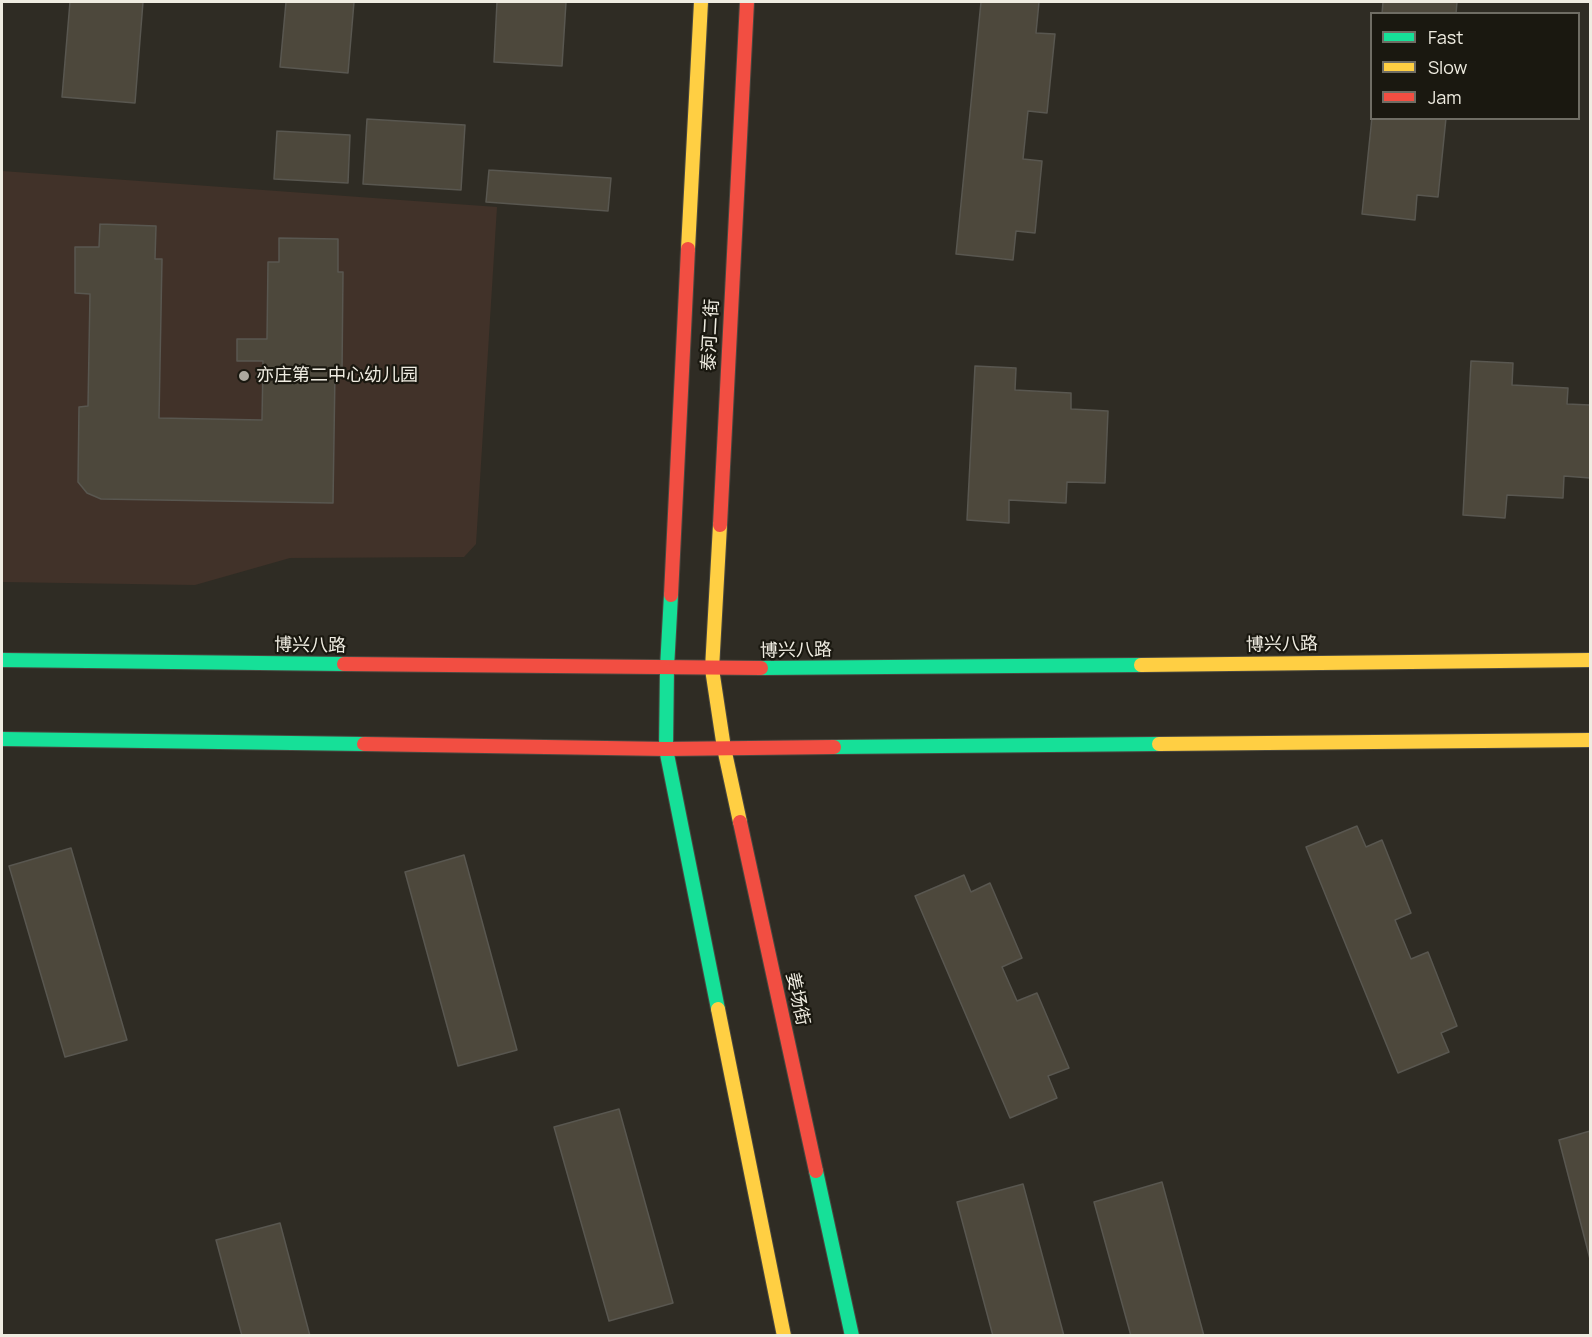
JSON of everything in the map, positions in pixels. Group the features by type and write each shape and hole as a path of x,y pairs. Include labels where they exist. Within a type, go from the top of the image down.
{"street":[{"name":"泰河二街","path":"667,668 701,2"},
{"name":"泰河二街","path":"711,669 747,2"},
{"name":"博兴八路","path":"2,660 711,669 1590,660"},
{"path":"667,668 666,749 784,1335"},
{"name":"姜场街","path":"711,669 724,748 852,1335"},
{"path":"2,739 666,749 1590,740"}],"shaded area":[{"name":"亦庄第二中心幼儿园","path":"2,171 497,207 476,544 464,557 290,558 195,585 2,582"}],"building":[{"path":"70,2 143,2 135,103 62,97"},
{"path":"286,2 354,2 348,73 280,67"},
{"path":"497,2 566,2 562,66 494,62"},
{"path":"981,2 1039,2 1036,33 1055,34 1047,113 1028,111 1023,159 1042,161 1035,233 1016,231 1013,260 956,254"},
{"path":"1383,2 1457,2 1456,12 1382,12"},
{"path":"367,119 465,125 461,190 363,184"},
{"path":"1372,120 1446,120 1438,197 1417,195 1415,220 1362,214"},
{"path":"277,131 350,135 348,183 274,179"},
{"path":"489,170 611,178 608,211 486,202"},
{"path":"100,224 156,226 155,259 162,259 159,418 262,420 263,361 237,361 237,339 267,339 268,262 279,262 279,238 338,239 338,272 343,272 342,372 335,372 333,503 101,499 87,493 78,482 79,407 88,406 90,294 75,293 75,247 99,247"},
{"path":"1471,361 1513,363 1512,385 1568,388 1567,404 1590,405 1590,478 1564,476 1563,498 1507,495 1505,518 1463,515"},
{"path":"975,366 1016,368 1015,390 1071,393 1071,409 1108,411 1105,483 1067,482 1066,503 1009,500 1009,523 967,520"},
{"path":"1357,826 1366,847 1382,840 1411,913 1395,920 1411,959 1428,952 1457,1026 1441,1033 1449,1052 1398,1073 1306,847"},
{"path":"71,848 127,1040 65,1057 9,866"},
{"path":"464,855 517,1050 458,1066 405,872"},
{"path":"964,875 971,892 990,883 1022,958 1002,967 1017,1001 1037,993 1069,1068 1048,1076 1057,1098 1010,1118 915,896"},
{"path":"619,1109 673,1303 609,1321 554,1127"},
{"path":"1590,1131 1590,1259 1559,1140"},
{"path":"1162,1182 1204,1336 1131,1336 1094,1202"},
{"path":"1023,1184 1064,1336 993,1336 957,1202"},
{"path":"280,1223 310,1336 242,1336 216,1240"}],"traffic: fast":[{"path":"671,595 666,749 718,1009"},
{"path":"2,660 344,664"},
{"path":"761,668 1141,665"},
{"path":"2,739 364,744"},
{"path":"834,747 1159,744"},
{"path":"816,1171 852,1336"}],"traffic: slow":[{"path":"688,249 701,2"},
{"path":"720,525 712,669 724,748 740,822"},
{"path":"1141,665 1590,660"},
{"path":"1159,744 1590,740"},
{"path":"718,1009 784,1336"}],"traffic: jam":[{"path":"720,525 747,2"},
{"path":"671,595 688,249"},
{"path":"344,664 761,668"},
{"path":"364,744 666,749 834,747"},
{"path":"740,822 816,1171"}],"place":[{"name":"亦庄第二中心幼儿园","path":"244,376"}]}
